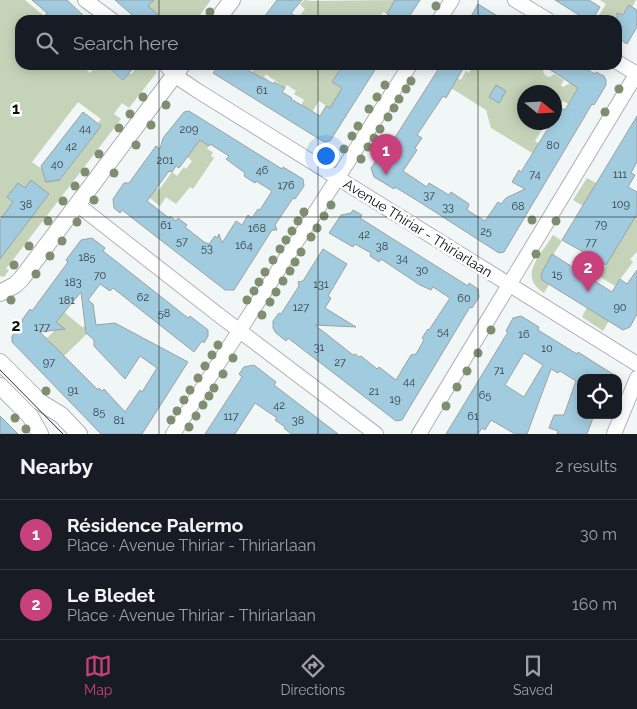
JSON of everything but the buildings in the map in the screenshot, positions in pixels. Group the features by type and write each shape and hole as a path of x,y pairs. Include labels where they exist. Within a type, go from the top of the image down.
{"street":[{"path":"85,0 105,15"},
{"path":"221,15 232,0"},
{"path":"442,15 452,0"},
{"path":"515,0 540,15"},
{"path":"419,434 637,74 622,65"},
{"path":"0,293 15,285 22,278 78,205 173,70"},
{"name":"Avenue Thiriar - Thiriarlaan","path":"177,70 337,178 637,364"},
{"path":"173,434 407,70"},
{"path":"78,205 376,434"},
{"path":"0,362 40,402 61,415 79,434"},
{"path":"614,434 637,378"},
{"path":"0,386 30,416 40,434"}],"green space":[{"path":"0,0 25,0 43,15 15,15 15,70 87,70 90,73 93,70 112,70 123,80 135,70 154,70 157,72 129,108 122,103 114,114 121,119 6,269 9,270 4,277 0,276 0,259 49,194 31,180 25,188 7,197 13,202 2,217 0,217","holes":["78,102 101,119 98,123 101,126 61,180 57,180 32,162"]},
{"path":"148,0 211,0 200,15 140,15 151,3"},
{"path":"304,0 396,0 387,14 383,12 381,15 300,15 305,9 300,5"},
{"path":"600,0 636,0 632,7 629,5 622,16 599,15 606,4"},
{"path":"253,70 338,70 339,71 332,82 342,88 331,109 319,101 312,112 301,105 304,100 294,94 296,91 287,85 285,88 266,74 261,82 252,72"},
{"path":"470,70 544,70 546,76 550,77 554,74 564,80 561,85 517,85 517,130 542,130 535,141 543,146 537,156 491,128 486,110 451,88 455,77 461,80 466,71 469,73"},
{"path":"570,83 584,90 579,97 574,95 568,104 563,101 562,103 562,86"},
{"path":"200,140 209,146 207,149 213,152 211,156 214,158 193,189 190,187 176,204 166,197 160,206 142,192 151,185 159,190 172,172 177,176 184,167 186,169 192,161 181,152 194,149"},
{"path":"587,178 596,183 633,221 637,214 637,252 630,259 633,262 615,286 582,266 586,260 603,270 626,232 573,200"},
{"path":"553,235 562,241 541,274 541,279 549,285 544,293 532,280 532,272 534,265"},
{"path":"587,307 609,321 603,331 582,317"},
{"path":"64,312 82,327 96,325 62,358 47,338 55,330 53,320"}],"tram line":[{"path":"0,370 63,434"}],"place":[{"name":"Résidence Palermo","path":"386,175"},
{"name":"Le Bledet","path":"588,292"}]}
